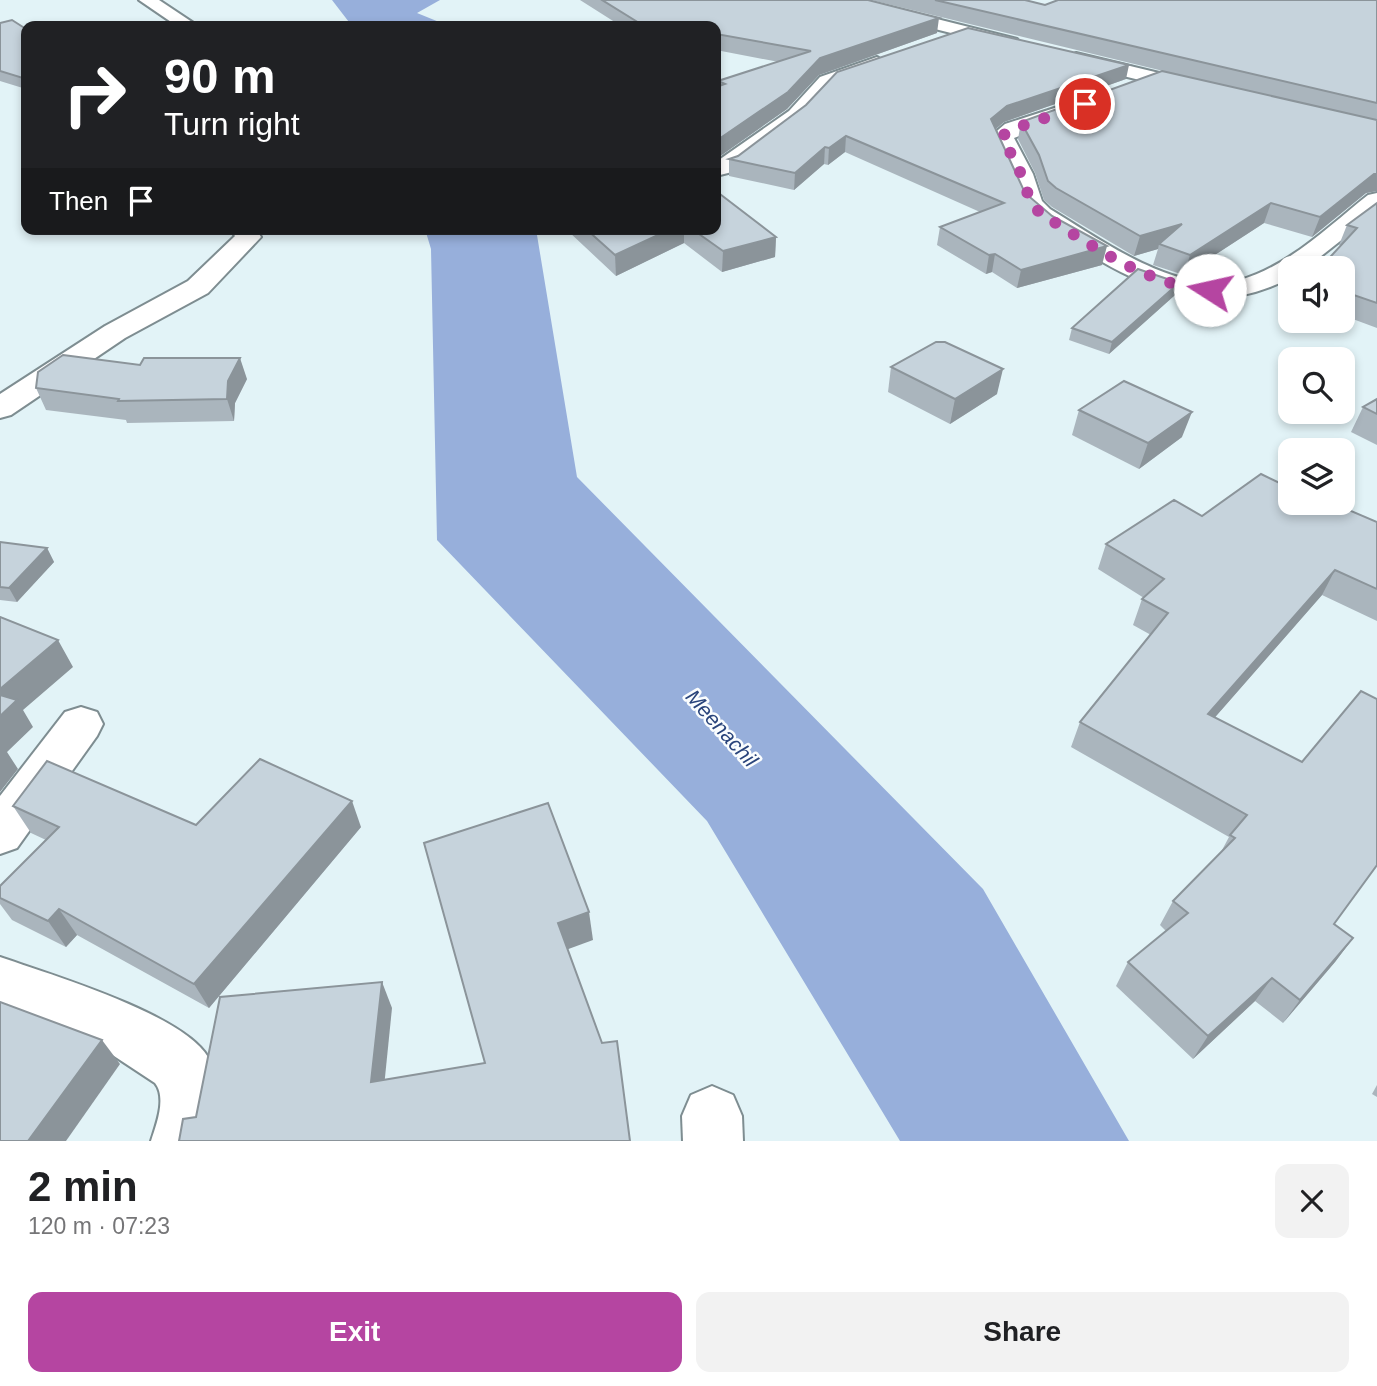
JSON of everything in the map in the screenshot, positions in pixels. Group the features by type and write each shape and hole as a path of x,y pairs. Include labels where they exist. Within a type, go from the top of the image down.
{"street":[{"path":"147,0 181,21"},
{"path":"841,0 1029,48"},
{"path":"927,46 965,33"},
{"path":"1055,54 1212,91"},
{"path":"721,168 727,166 796,115 827,81 902,55"},
{"path":"1118,92 1157,78"},
{"path":"1091,101 1013,129 1002,136 1021,174 1031,203 1041,214 1147,275 1192,289 1229,291 1245,287 1297,262 1377,200"},
{"path":"0,408 115,332 198,287 248,237 247,235"},
{"path":"0,833 81,724"},
{"path":"0,983 75,1010 169,1056 187,1078 189,1112 181,1141"}],"water":[{"path":"332,0 440,0 417,13 437,21 348,21"},
{"name":"Meenachil","path":"427,235 537,235 577,477 983,889 1129,1141 900,1141 707,821 437,540 431,249"}],"building":[{"path":"602,0 868,0 939,18 820,58 788,92 721,138 721,85 725,84 721,80 811,51 721,35 721,21 636,21"},
{"path":"935,0 1025,0 1045,5 1058,0 1377,0 1377,103"},
{"path":"12,20 21,26 21,77 0,71 0,23"},
{"path":"968,28 1129,65 1007,106 991,119 1025,193 1052,216 1107,246 1021,270 940,227 1004,203 846,136 829,148 825,147 795,173 729,159 738,156 806,105 837,72"},
{"path":"1162,71 1377,120 1377,174 1320,217 1271,203 1190,255 1159,244 1182,224 1140,236 1048,181 1039,155 1021,122"},
{"path":"721,195 776,237 723,251 700,235 721,235"},
{"path":"1377,203 1377,303 1355,295 1355,256 1331,256 1357,228 1347,225"},
{"path":"593,235 658,235 615,255"},
{"path":"1138,269 1179,283 1112,342 1072,328"},
{"path":"936,342 945,342 1003,369 955,399 891,367"},
{"path":"63,355 140,365 144,358 240,358 228,381 227,399 118,401 119,399 36,388 38,372"},
{"path":"1124,381 1192,412 1148,443 1079,410"},
{"path":"1377,399 1377,414 1363,407"},
{"path":"1261,474 1278,482 1278,515 1355,515 1355,513 1377,522 1377,589 1335,570 1208,714 1302,762 1361,691 1377,699 1377,865 1334,924 1353,938 1300,1000 1272,978 1208,1036 1128,962 1188,913 1173,901 1235,838 1230,835 1247,815 1080,722 1168,613 1142,599 1164,579 1106,544 1174,500 1202,516"},
{"path":"0,542 47,548 9,588 0,587"},
{"path":"0,617 58,640 0,689"},
{"path":"0,695 17,700 0,716"},
{"path":"260,759 352,801 194,984 59,909 48,921 0,898 0,886 59,827 13,806 47,761 196,825"},
{"path":"548,803 589,912 558,923 602,1043 617,1041 630,1141 179,1141 183,1119 196,1117 220,997 382,982 371,1082 485,1063 424,843"},
{"path":"0,1002 102,1040 28,1141 0,1141"}],"route":[{"path":"1085,104 1013,129 1002,136 1021,174 1031,203 1041,214 1073,234 1147,275 1192,289 1210,290"}]}
